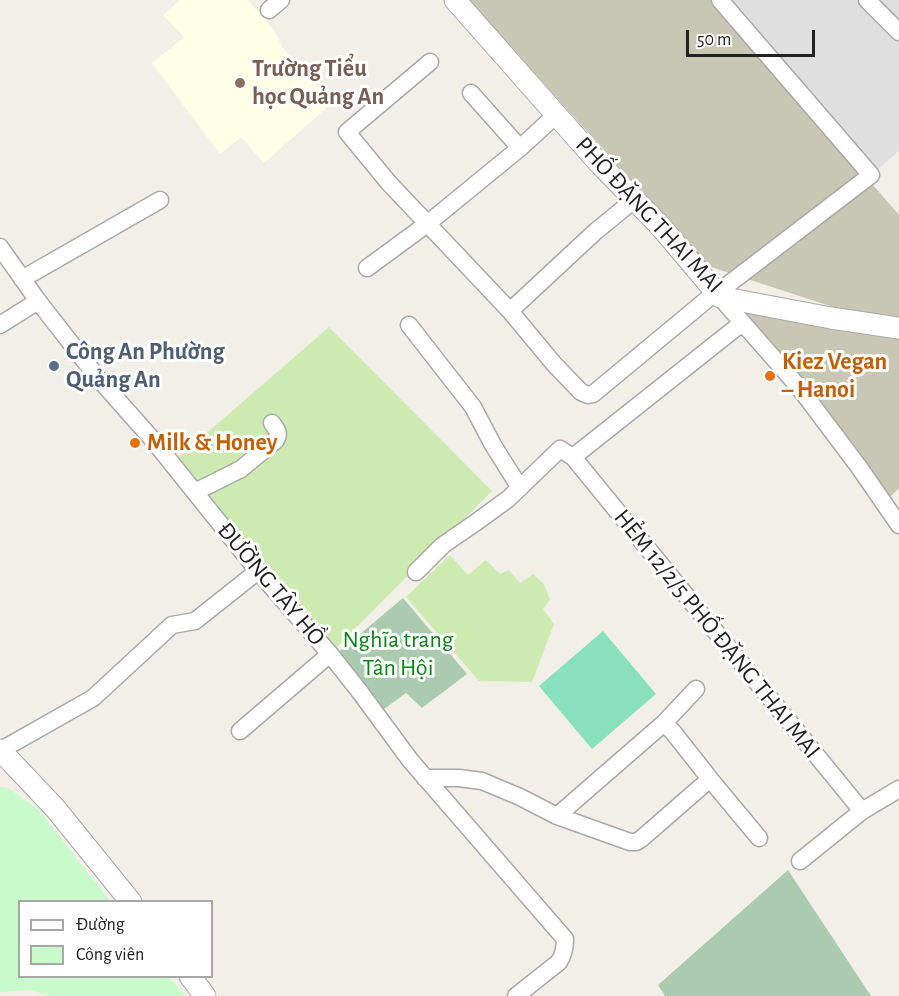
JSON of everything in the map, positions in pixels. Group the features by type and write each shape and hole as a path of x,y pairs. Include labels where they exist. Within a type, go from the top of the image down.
{"street":[{"name":"PHỐ ĐẶNG THAI MAI","path":"455,0 598,162 661,227 718,294 831,318 899,328"},
{"path":"430,62 347,132 388,182 510,311 554,364 581,392 588,395 593,394 871,175 720,0"},
{"path":"867,0 899,32"},
{"path":"471,93 519,148"},
{"path":"368,268 427,224 557,114"},
{"path":"22,279 160,200"},
{"path":"510,311 596,231 634,200"},
{"name":"ĐƯỜNG TÂY HỒ","path":"0,248 98,378 153,440 258,572 330,654 410,760 565,939 565,948 559,962 516,996"},
{"path":"718,294 798,386 899,525"},
{"path":"0,325 38,301"},
{"path":"416,572 443,545 520,488 560,449 573,457 742,323"},
{"path":"409,325 473,407 520,488"},
{"path":"195,492 241,469 272,444 279,435 273,423"},
{"name":"HẺM 12/2/5 PHỐ ĐẶNG THAI MAI","path":"573,457 862,811"},
{"path":"129,900 55,808 0,750 93,698 172,625 195,621 258,572"},
{"path":"240,731 330,654"},
{"path":"557,816 664,723 696,689"},
{"path":"664,723 759,838"},
{"path":"425,778 482,781 557,816 630,842 641,839 710,779"},
{"path":"800,861 862,811 899,789"},
{"path":"192,978 205,996"}],"shaded area":[{"name":"Trường Tiểu học Quảng An","path":"180,0 248,0 275,32 282,47 332,103 264,163 241,137 220,154 152,63 184,37 163,15"},
{"path":"469,0 713,0 899,215 899,317 833,307 708,266"},
{"path":"723,0 899,0 899,151 871,175"},
{"path":"719,286 899,337 899,488 889,498"}],"green space":[{"path":"329,327 492,491 334,650 178,458"},
{"path":"450,555 468,575 486,560 500,574 509,570 520,583 533,574 544,584 550,600 543,609 554,624 532,682 479,681 406,597"},
{"name":"Nghĩa trang Tân Hội","path":"403,598 467,674 422,708 406,693 380,712 335,655"},
{"path":"603,631 656,694 592,749 539,686"},
{"path":"0,787 8,788 38,809 109,900 18,900 18,978 170,978 185,996 51,996 30,990 0,992"},
{"path":"788,870 871,996 665,996 658,985"}],"place":[{"name":"Trường Tiểu học Quảng An","path":"240,83"},
{"name":"Công An Phường Quảng An","path":"54,366"},
{"name":"Kiez Vegan – Hanoi","path":"770,376"},
{"name":"Milk & Honey","path":"135,443"}]}
